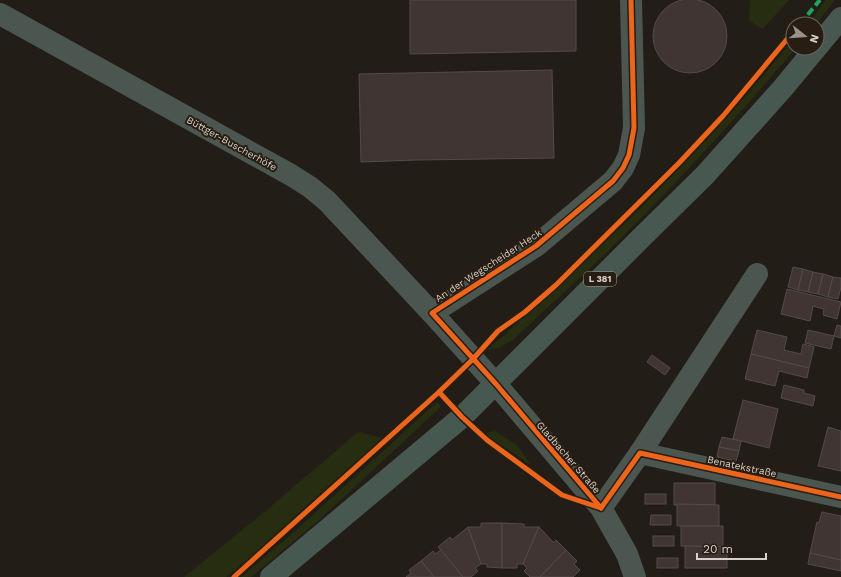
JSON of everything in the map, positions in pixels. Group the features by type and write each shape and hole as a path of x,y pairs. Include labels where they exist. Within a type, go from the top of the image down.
{"main road":[{"name":"L 381","path":"825,37 841,18"},
{"name":"L 381","path":"271,577 462,417 705,175 810,56"}],"street":[{"name":"An der Wegscheider Heck","path":"496,384 432,313 536,246 613,181 623,168 630,155 634,128 631,0"},
{"name":"Büttger-Buscherhöfe","path":"0,14 301,181 326,201 432,313"},
{"name":"Gladbacher Straße","path":"601,508 640,453 757,274"},
{"name":"Gladbacher Straße","path":"496,384 601,508 627,554 635,577"},
{"name":"Benatekstraße","path":"640,453 841,497"}],"green space":[{"path":"750,0 789,0 763,29 749,21"},
{"path":"826,0 835,0 822,16 813,16"},
{"path":"785,49 785,56 789,56 773,75 703,153 631,228 595,264 513,340 499,348 487,350 629,219 721,124"},
{"path":"437,402 441,407 319,520 251,577 241,577 295,531"},
{"path":"495,431 517,445 532,466 489,437 486,433"},
{"path":"358,432 383,438 251,557 226,577 184,577 263,513"}],"building":[{"path":"683,-1 697,-1 711,5 721,15 727,29 727,43 721,57 711,67 697,73 683,73 669,67 659,57 653,43 653,29 659,15 669,5"},
{"path":"410,0 576,0 576,51 410,54"},
{"path":"552,70 554,158 361,162 359,74"},
{"path":"793,267 803,269 798,290 788,287"},
{"path":"803,269 813,272 808,292 798,290"},
{"path":"813,272 823,274 818,294 808,292"},
{"path":"823,274 833,277 828,297 818,294"},
{"path":"833,277 841,278 841,287 838,299 828,297"},
{"path":"787,289 841,302 837,319 823,315 824,309 813,306 810,321 781,314"},
{"path":"837,325 841,326 841,338 834,336"},
{"path":"757,330 787,337 784,350 801,354 803,344 814,347 809,368 751,354"},
{"path":"808,330 834,336 831,349 805,343"},
{"path":"751,354 809,368 807,378 779,371 775,386 745,379"},
{"path":"652,355 670,368 665,375 647,362"},
{"path":"784,385 804,390 804,393 815,396 813,406 781,398"},
{"path":"743,400 778,409 769,448 733,439"},
{"path":"828,427 841,431 841,471 818,466"},
{"path":"722,437 741,441 739,451 719,447"},
{"path":"719,447 739,451 736,461 717,457"},
{"path":"674,483 715,483 715,505 674,505"},
{"path":"645,494 666,494 666,504 645,504"},
{"path":"677,504 719,505 719,526 677,526"},
{"path":"822,512 841,516 841,560 810,553 817,522 819,523"},
{"path":"651,515 671,515 671,525 650,525"},
{"path":"481,523 502,523 502,568 487,567 487,564 481,564 468,527 481,527"},
{"path":"502,523 524,524 524,527 539,527 523,564 517,564 517,568 502,568"},
{"path":"681,526 723,526 723,547 681,546"},
{"path":"468,527 481,564 475,568 478,571 471,577 463,577 438,547 450,537 452,540"},
{"path":"539,527 554,543 556,540 566,550 540,577 530,577 524,571 527,568 523,564"},
{"path":"653,536 674,536 674,546 653,546"},
{"path":"685,546 727,547 727,568 685,568"},
{"path":"441,550 463,577 434,577 421,561 433,551 435,554"},
{"path":"566,550 577,561 574,564 580,570 573,577 540,577"},
{"path":"810,553 841,560 841,571 808,564"},
{"path":"657,558 678,558 678,568 657,568"},
{"path":"421,561 434,577 406,577 411,573 409,570"}],"marked path":[{"path":"807,16 820,0"}],"cycle path":[{"path":"601,508 496,384 432,313 536,246 613,181 623,168 629,155 634,128 631,0"},
{"path":"234,577 439,392 473,359 498,331 525,312 556,285 679,163 723,116 785,42"},
{"path":"439,392 462,417 487,440 562,495 601,508"},
{"path":"601,508 640,453 841,497"}]}
